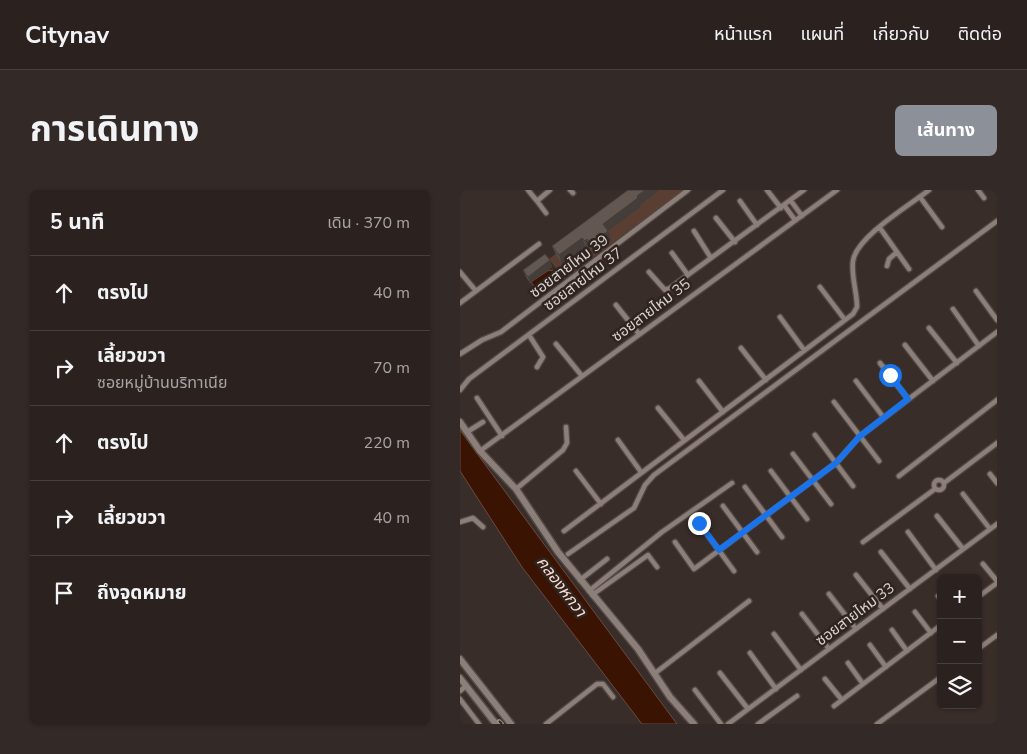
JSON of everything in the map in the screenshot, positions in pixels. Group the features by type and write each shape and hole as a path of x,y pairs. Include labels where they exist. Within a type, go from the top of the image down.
{"street":[{"path":"528,190 546,213"},
{"path":"537,200 550,190"},
{"name":"ซอยสายไหม 39","path":"460,354 482,340 501,332 688,190"},
{"name":"ซอยสายไหม 37","path":"460,390 469,379 723,190"},
{"path":"767,190 795,220"},
{"path":"794,190 798,195"},
{"path":"649,272 665,290 735,242 804,190"},
{"name":"ซอยสายไหม 35","path":"480,451 837,190"},
{"path":"564,530 846,320 857,307 854,257 860,245 929,190"},
{"path":"978,190 984,198"},
{"path":"920,197 942,227"},
{"path":"740,201 757,225"},
{"path":"791,201 802,216"},
{"path":"716,218 735,242"},
{"path":"568,554 634,508 645,485 654,475 997,221"},
{"path":"880,228 909,268"},
{"path":"694,231 711,258"},
{"path":"460,303 539,244"},
{"path":"887,266 889,258 897,252"},
{"path":"672,253 688,275"},
{"path":"460,272 476,291"},
{"path":"820,287 846,320"},
{"path":"976,291 997,320"},
{"path":"616,306 639,334"},
{"path":"953,309 979,346"},
{"path":"780,317 804,350"},
{"path":"929,328 957,363"},
{"path":"675,542 694,569 836,463 860,436 997,332"},
{"path":"529,335 543,357 537,367"},
{"path":"556,344 582,376"},
{"path":"905,345 933,381"},
{"path":"741,348 766,380"},
{"path":"880,363 908,399"},
{"path":"699,381 723,412"},
{"path":"856,381 884,418"},
{"path":"477,398 502,436"},
{"path":"899,476 997,400"},
{"path":"834,402 879,460"},
{"path":"658,408 684,440"},
{"path":"460,422 480,451 516,489 558,552 638,649 654,674 694,724"},
{"path":"467,432 483,422"},
{"path":"516,489 563,450 567,443 566,427"},
{"path":"815,436 853,486"},
{"path":"618,440 641,472"},
{"path":"863,542 935,488 942,489 944,483 997,443"},
{"path":"793,454 830,504"},
{"path":"576,471 601,504"},
{"path":"771,471 807,519"},
{"path":"990,474 997,483"},
{"path":"591,593 662,532 732,483"},
{"path":"745,487 782,537"},
{"path":"963,494 990,529"},
{"path":"723,506 757,552"},
{"path":"937,516 963,549"},
{"path":"460,522 472,518 483,527"},
{"path":"699,523 734,571"},
{"name":"ซอยสายไหม 33","path":"728,724 997,524"},
{"path":"908,532 936,570"},
{"path":"881,552 910,589"},
{"path":"591,593 648,555 657,567"},
{"path":"580,580 607,558"},
{"path":"982,594 997,582 983,564"},
{"path":"856,575 883,609"},
{"path":"830,594 856,629"},
{"path":"654,674 749,601"},
{"path":"915,612 931,633"},
{"path":"802,614 828,650"},
{"path":"834,706 937,628"},
{"path":"892,630 907,651"},
{"path":"774,634 801,670"},
{"path":"982,646 997,635"},
{"path":"870,645 886,667"},
{"path":"750,653 776,689"},
{"path":"460,658 511,724"},
{"path":"848,663 863,684"},
{"path":"720,673 748,709"},
{"path":"460,678 496,724"},
{"path":"825,679 842,700"},
{"path":"877,724 937,680"},
{"path":"546,724 597,684 603,684 613,697"},
{"path":"460,691 466,686"},
{"path":"695,690 721,724"},
{"path":"758,724 797,696"},
{"path":"460,699 479,724"}],"shaded area":[{"path":"641,190 683,190 564,279 549,259"}],"water":[{"path":"549,270 553,270 558,276 538,291 531,282"},
{"name":"คลองหกวา","path":"460,430 677,724 642,724 522,567 460,471"}],"building":[{"path":"628,190 645,190 637,196 638,198 603,224 608,231 591,244 587,239 585,241 582,238 559,255 552,246"},
{"path":"545,254 550,260 528,277 523,270"}],"railway":[{"path":"499,721 502,724"}],"route":[{"path":"699,523 719,550 836,463 860,436 908,399 890,375"}]}
